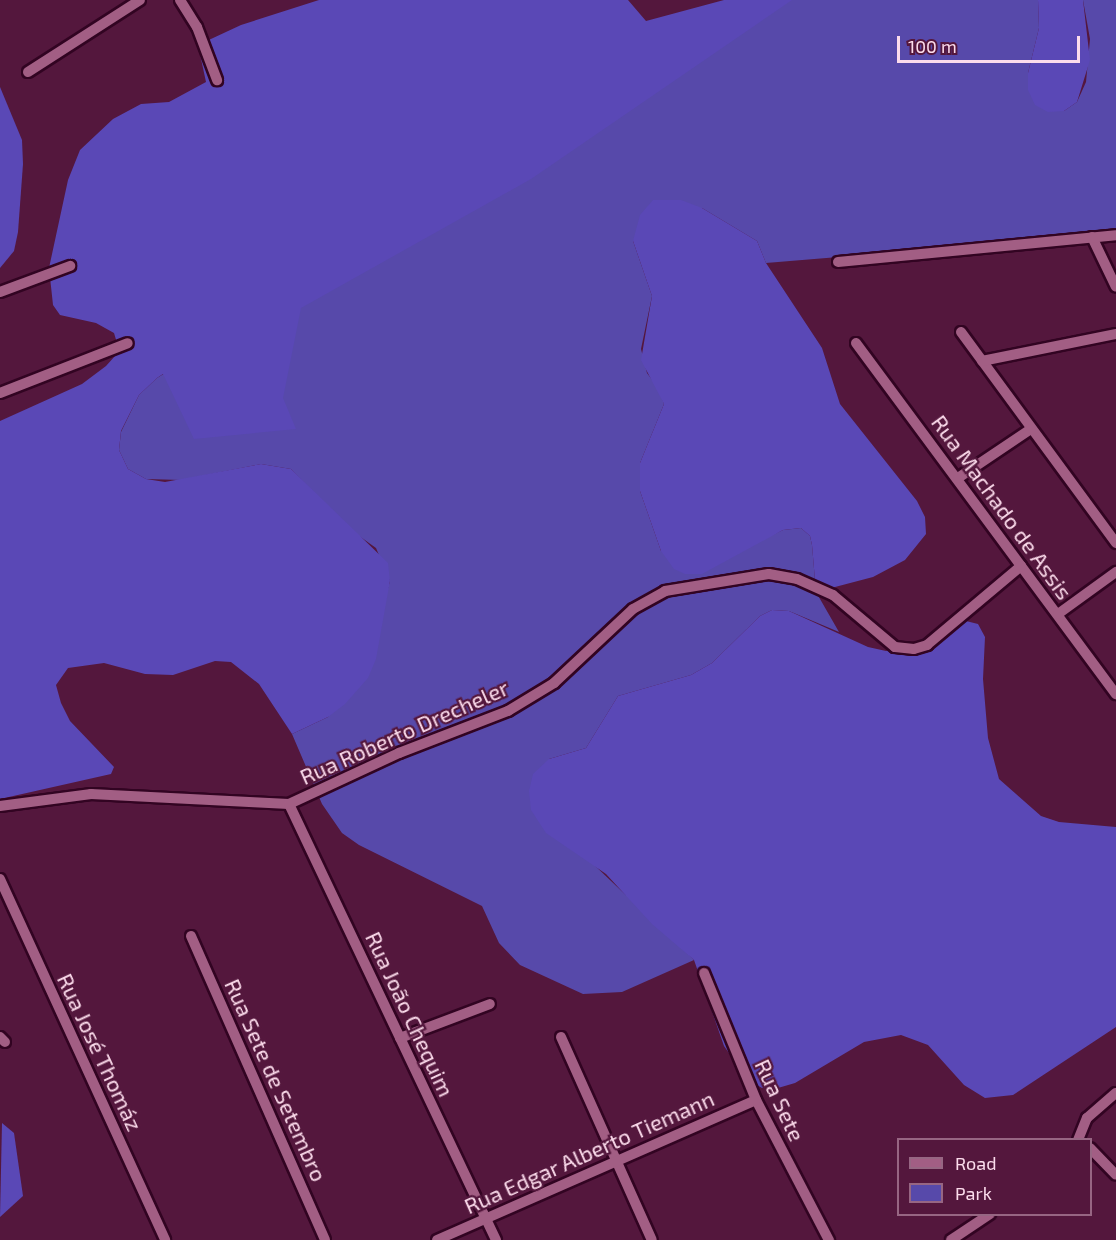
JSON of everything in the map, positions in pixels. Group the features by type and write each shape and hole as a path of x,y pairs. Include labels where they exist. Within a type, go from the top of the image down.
{"street":[{"path":"28,72 140,0"},
{"path":"180,0 197,27 217,80"},
{"path":"838,262 1116,235"},
{"path":"1092,237 1116,287"},
{"path":"0,292 70,266"},
{"path":"961,332 1116,543"},
{"path":"982,361 1116,334"},
{"path":"0,393 128,343"},
{"name":"Rua Machado de Assis","path":"856,343 1116,694"},
{"path":"958,478 1031,429"},
{"name":"Rua Roberto Drecheler","path":"0,806 91,794 290,804 399,753 508,711 554,683 633,609 665,591 769,574 797,579 833,595 895,647 914,650 927,645 1021,566"},
{"path":"1058,615 1116,572"},
{"name":"Rua João Chequim","path":"290,804 496,1240"},
{"name":"Rua José Thomáz","path":"0,879 165,1240"},
{"name":"Rua Sete de Setembro","path":"191,936 325,1240"},
{"name":"Rua Sete","path":"704,973 756,1100 829,1240"},
{"path":"400,1038 490,1004"},
{"path":"561,1037 652,1240"},
{"path":"1080,1138 1087,1118 1116,1093"},
{"name":"Rua Edgar Alberto Tiemann","path":"437,1240 756,1100"},
{"path":"1092,1150 1116,1175"},
{"path":"951,1240 988,1216"}],"green space":[{"path":"773,0 1038,0 1039,28 1028,73 1064,111 1077,102 1086,82 1090,39 1083,0 1116,0 1116,234 766,263 757,241 702,208 633,241 652,296 641,349 647,373 658,388 664,404 640,463 640,491 661,551 764,539 783,530 801,528 810,536 816,592 839,632 789,611 772,610 760,616 712,663 691,675 618,696 586,748 549,759 590,861 694,960 622,992 583,994 520,965 499,943 482,906 359,845 342,833 322,804 292,734 328,717 381,615 390,581 376,548 348,528 291,469 261,464 181,480 146,479 128,469 119,450 121,432 139,395 157,378"}],"shaded area":[{"path":"319,0 628,0 646,21 724,0 792,0 531,179 301,308 283,398 296,429 194,439 163,374 139,395 121,431 119,450 128,469 146,479 165,482 261,464 291,469 388,563 390,581 376,659 368,678 345,704 328,717 292,734 259,684 231,662 215,661 173,675 145,674 104,663 68,668 56,685 61,703 70,721 114,767 111,774 0,799 0,421 82,384 106,366 115,356 117,343 114,333 96,323 60,315 53,305 49,268 68,180 80,150 113,119 141,104 169,102 206,82 198,45 241,25"},
{"path":"1038,0 1083,0 1090,60 1077,102 1064,111 1048,112 1035,105 1028,90 1028,73 1039,28"},
{"path":"0,87 22,140 23,164 18,232 14,251 0,268"},
{"path":"653,200 681,200 702,208 757,241 766,263 822,348 840,404 917,501 925,517 926,534 905,560 873,577 816,592 810,536 801,528 783,530 702,574 685,574 674,569 661,551 640,491 640,463 664,404 641,360 652,296 633,241 640,215"},
{"path":"772,610 789,611 868,647 886,651 916,642 962,620 978,624 985,637 983,679 988,738 999,779 1041,816 1059,822 1116,827 1116,1027 1013,1095 985,1098 964,1085 928,1045 901,1035 864,1042 795,1083 778,1088 762,1088 747,1079 724,1046 694,960 652,924 606,874 546,833 531,810 529,791 533,774 549,759 586,748 618,696 691,675 712,663 760,616"},
{"path":"2,1123 14,1133 23,1196 0,1217"}]}
